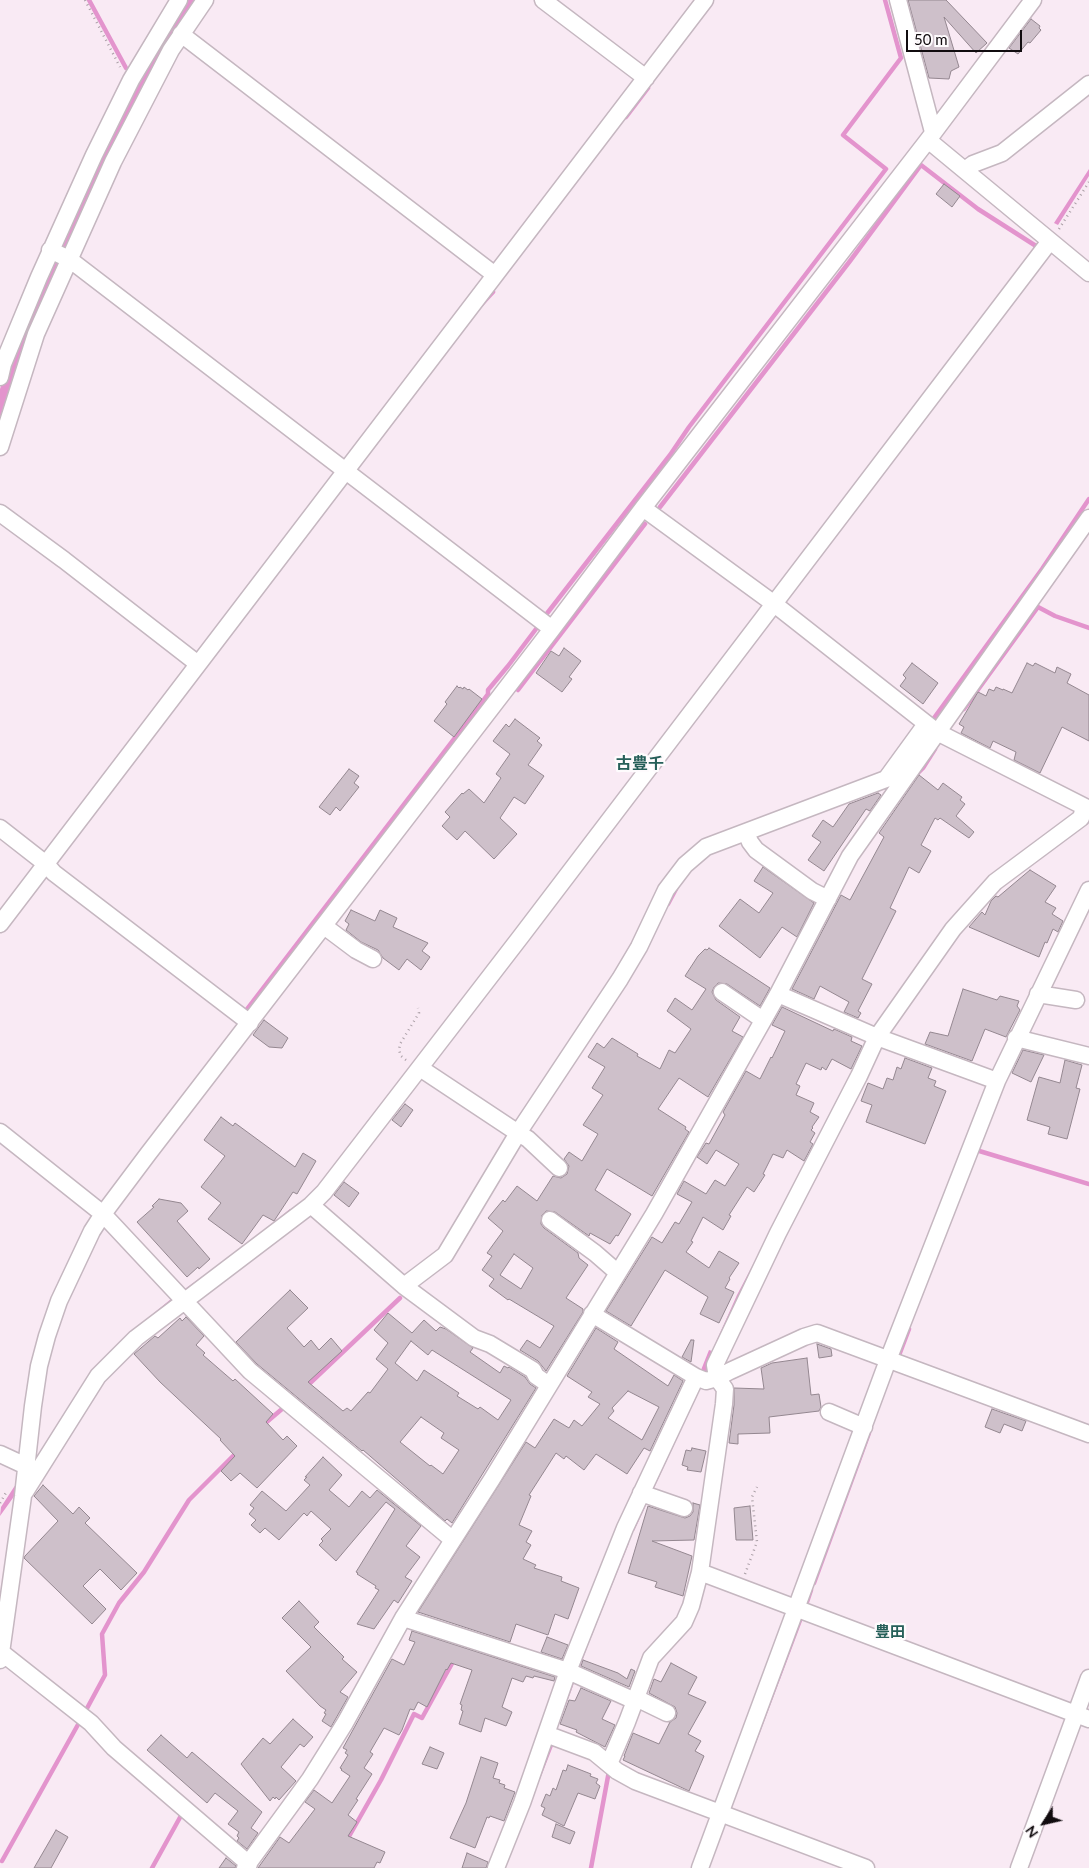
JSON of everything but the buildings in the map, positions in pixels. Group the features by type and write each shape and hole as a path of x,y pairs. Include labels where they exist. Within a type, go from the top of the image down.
{"street":[{"path":"1,367 131,80 179,0"},
{"path":"0,447 36,334 117,154 155,79 181,34 205,0"},
{"path":"543,0 646,78"},
{"path":"0,924 705,0"},
{"path":"898,0 930,136 965,170 1089,273"},
{"path":"1033,0 103,1214 77,1261 59,1300 46,1336 34,1398 1,1656 91,1724 114,1748 246,1867 310,1779 345,1723 403,1618 550,1385 654,1214 764,1020 850,856 932,728 1089,518"},
{"path":"181,34 495,275"},
{"path":"965,170 973,164 1002,153 1089,84"},
{"path":"23,1492 98,1376 136,1338 311,1205 324,1192 415,1065 774,603 1050,241"},
{"path":"52,251 69,260 552,629"},
{"path":"496,1868 551,1736 625,1528 646,1495 706,1379 715,1366 778,1233 859,1076 877,1037 953,929 994,882 1081,818 1087,808 932,728 774,603 643,508"},
{"path":"0,513 198,664"},
{"path":"404,1286 445,1255 518,1133 620,979 639,947 666,890 685,865 706,847 886,779 932,728"},
{"path":"0,828 46,864 54,873 250,1023"},
{"path":"746,832 750,842 762,855 812,891 828,899"},
{"path":"700,1868 888,1360 997,1081 1016,1038 1089,890"},
{"path":"324,926 356,950 373,959"},
{"path":"722,992 764,1020"},
{"path":"778,994 877,1037 997,1081"},
{"path":"1038,994 1076,1000"},
{"path":"1016,1038 1089,1056"},
{"path":"415,1065 528,1139 559,1168"},
{"path":"0,1132 103,1214 250,1371 453,1540"},
{"path":"311,1205 404,1286 474,1338 490,1344 533,1370 536,1376 550,1385"},
{"path":"550,1220 596,1253 618,1273"},
{"path":"592,1314 725,1389 700,1572 689,1612 684,1622 651,1658 636,1700 609,1764"},
{"path":"706,1379 817,1333 1089,1434"},
{"path":"829,1412 864,1426"},
{"path":"0,1454 25,1468"},
{"path":"646,1495 684,1508"},
{"path":"700,1572 1082,1716"},
{"path":"403,1618 574,1673 667,1712"},
{"path":"1019,1868 1082,1716 1089,1678"},
{"path":"551,1736 594,1752 635,1781 866,1868"}],"path":[{"path":"85,0 118,64 131,80"},
{"path":"1050,241 1089,182"},
{"path":"415,1065 402,1056 399,1050 400,1044 419,1013 418,1008"},
{"path":"739,1586 756,1542 752,1497 757,1487"}],"shaded area":[{"path":"183,0 203,0 163,58 0,438 0,389 7,367 131,89"},
{"path":"1089,169 1089,176 1058,225 1054,223"},
{"path":"813,1150 722,1336 700,1389 634,1531 630,1530 704,1371 701,1370 709,1350 712,1351 737,1295"},
{"path":"290,1209 292,1212 127,1339 0,1516 1,1507 35,1461 76,1396 126,1336 171,1299 239,1250"},
{"path":"626,1541 629,1543 588,1645 557,1729 553,1746 505,1868 500,1868"},
{"path":"801,1615 804,1616 756,1743 754,1742"}],"waterway":[{"path":"89,0 126,68"},
{"path":"545,616 670,455 689,427 886,169 843,135 901,58 885,0"},
{"path":"626,117 648,88"},
{"path":"660,507 850,261 921,165 978,209 1036,246 1035,251"},
{"path":"480,306 493,292"},
{"path":"934,718 1042,569 1089,499"},
{"path":"518,690 645,524"},
{"path":"964,709 1038,607 1055,616 1089,628"},
{"path":"244,1013 539,625"},
{"path":"916,775 923,768 935,749"},
{"path":"668,904 676,889"},
{"path":"975,1153 976,1150 1089,1184"},
{"path":"307,1386 400,1298"},
{"path":"898,1358 909,1329"},
{"path":"262,1426 282,1409"},
{"path":"814,1583 869,1433"},
{"path":"85,1712 105,1675 102,1634 119,1603 144,1572 189,1500 238,1451"},
{"path":"805,1608 811,1590"},
{"path":"347,1840 381,1780 414,1714 422,1718 455,1658"},
{"path":"2,1861 80,1721"},
{"path":"591,1868 609,1771"},
{"path":"152,1868 183,1812"}],"district":[{"name":"古豊千","path":"640,764"},
{"name":"豊田","path":"890,1632"}]}
